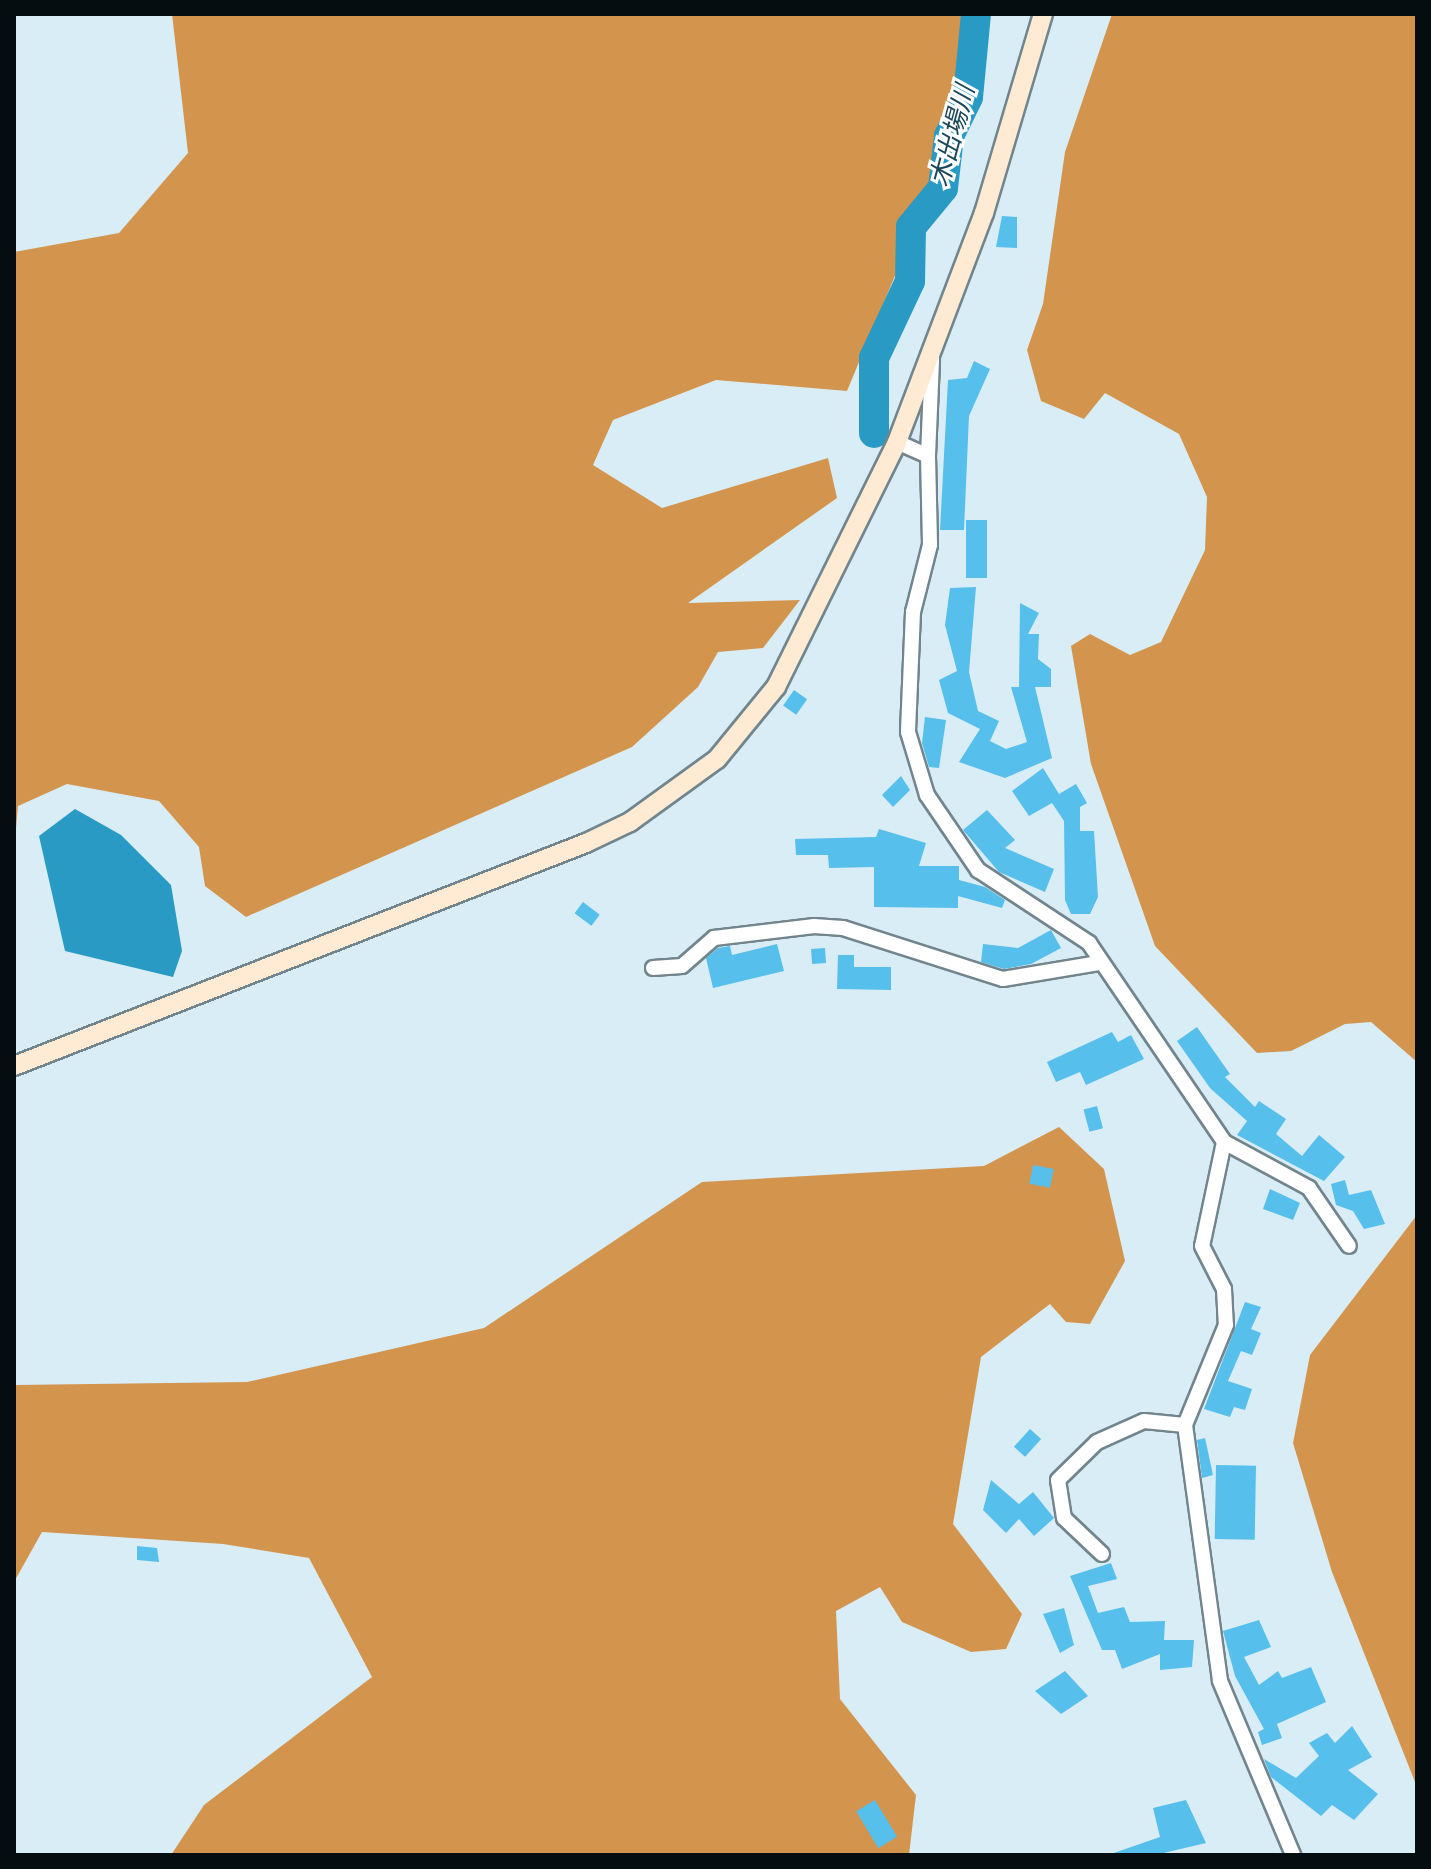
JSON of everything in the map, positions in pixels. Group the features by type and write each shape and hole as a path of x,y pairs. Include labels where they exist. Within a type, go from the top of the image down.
{"street":[{"path":"14,1066 511,875 653,806 717,759 776,687 897,442 932,359 1043,14"},
{"path":"932,359 928,456 930,545 913,612 911,757 978,870 1089,943 1099,963 1224,1142 1309,1188 1349,1246"},
{"path":"897,442 928,456"},
{"path":"653,968 682,966 714,938 814,926 843,928 1003,979 1099,963"},
{"path":"1224,1142 1202,1246 1224,1289 1226,1325 1185,1425 1220,1681 1293,1855"},
{"path":"1102,1554 1064,1518 1058,1480 1097,1442 1144,1421 1185,1425"}],"shaded area":[{"path":"172,14 981,14 914,230 847,391 716,380 613,420 593,465 662,508 828,458 837,498 688,603 800,600 763,648 718,652 698,687 632,747 246,917 205,886 199,847 159,801 67,784 18,806 14,852 14,252 119,233 188,153"},
{"path":"1112,14 1417,14 1417,1062 1371,1022 1345,1024 1291,1051 1257,1053 1155,946 1091,764 1071,646 1090,634 1130,655 1161,642 1205,550 1207,497 1179,434 1105,393 1084,419 1041,401 1027,350 1043,304 1065,152"},
{"path":"1059,1127 1104,1169 1125,1261 1090,1324 1066,1322 1050,1304 981,1357 953,1524 1022,1614 1006,1649 971,1652 902,1622 880,1587 836,1611 840,1699 916,1795 909,1855 171,1855 204,1805 372,1677 309,1558 223,1544 42,1532 14,1582 14,1385 247,1382 484,1328 702,1182 984,1166"},
{"path":"1417,1215 1417,1787 1332,1572 1293,1443 1310,1355"}],"water":[{"path":"75,809 121,835 171,885 182,951 173,977 65,951 39,836"}],"building":[{"path":"1002,216 1017,217 1017,248 996,247"},
{"path":"974,361 990,369 969,416 964,530 940,530 948,380 967,378"},
{"path":"966,520 987,520 987,578 966,578"},
{"path":"976,587 969,672 978,711 999,721 990,741 1006,749 1027,742 1011,687 1019,687 1020,603 1039,613 1028,634 1039,634 1038,659 1051,669 1051,687 1035,687 1052,758 1005,778 959,762 980,729 948,713 939,680 957,671 945,625 950,588"},
{"path":"794,690 807,699 796,715 783,706"},
{"path":"925,717 946,720 939,768 929,767 922,743"},
{"path":"1043,768 1059,794 1076,784 1087,803 1080,807 1080,831 1094,831 1098,897 1090,914 1071,914 1065,900 1064,821 1052,803 1029,816 1012,791"},
{"path":"901,776 910,790 893,807 882,795"},
{"path":"987,810 1015,840 1005,848 1054,869 1045,892 999,872 963,830"},
{"path":"879,829 926,843 919,866 959,866 959,880 985,887 1005,900 1002,908 958,896 958,908 874,907 874,867 829,868 828,855 796,855 795,839 876,837"},
{"path":"583,902 600,915 591,926 575,913"},
{"path":"1051,930 1061,948 1031,964 1004,969 981,962 983,944 1018,948"},
{"path":"777,944 784,971 713,988 706,958 718,948 730,946 732,955"},
{"path":"825,948 826,963 812,964 811,949"},
{"path":"838,955 854,955 854,967 891,967 891,990 837,989"},
{"path":"1197,1027 1230,1074 1225,1077 1255,1107 1259,1101 1286,1119 1276,1134 1302,1156 1319,1135 1345,1157 1324,1181 1237,1135 1247,1121 1210,1088 1177,1041"},
{"path":"1112,1032 1118,1042 1131,1035 1144,1059 1086,1085 1080,1072 1056,1082 1047,1062"},
{"path":"1097,1106 1103,1128 1089,1132 1083,1110"},
{"path":"1033,1165 1054,1169 1050,1188 1029,1184"},
{"path":"1345,1180 1349,1195 1371,1190 1385,1224 1364,1229 1353,1211 1336,1205 1331,1184"},
{"path":"1270,1189 1300,1203 1293,1220 1263,1209"},
{"path":"1245,1302 1261,1307 1251,1329 1261,1333 1252,1355 1241,1351 1228,1381 1252,1389 1245,1410 1234,1407 1230,1417 1204,1409"},
{"path":"1030,1429 1041,1439 1025,1457 1014,1447"},
{"path":"1205,1438 1213,1475 1202,1478 1197,1440"},
{"path":"1216,1465 1256,1466 1255,1540 1215,1539"},
{"path":"991,1480 1019,1504 1033,1492 1054,1518 1034,1536 1019,1519 1006,1533 983,1510"},
{"path":"137,1546 157,1548 159,1562 137,1560"},
{"path":"1111,1563 1117,1579 1088,1586 1098,1613 1124,1607 1130,1622 1165,1621 1164,1640 1194,1640 1192,1667 1160,1670 1160,1654 1122,1669 1115,1650 1102,1650 1070,1576"},
{"path":"1064,1608 1074,1645 1060,1653 1043,1614"},
{"path":"1259,1620 1271,1647 1244,1657 1259,1685 1278,1671 1282,1678 1311,1667 1326,1702 1277,1724 1282,1738 1262,1745 1258,1732 1264,1729 1235,1676 1223,1631"},
{"path":"1065,1671 1088,1696 1061,1714 1035,1691"},
{"path":"1352,1726 1372,1757 1348,1770 1378,1794 1354,1820 1332,1805 1321,1816 1271,1777 1264,1759 1296,1778 1319,1756 1309,1743 1327,1733 1335,1743"},
{"path":"875,1800 897,1837 878,1848 856,1811"},
{"path":"1186,1800 1206,1843 1155,1855 1108,1855 1160,1837 1153,1808"}],"waterway":[{"name":"木出場川","path":"874,433 874,358 910,281 911,227 943,188 949,136 968,97 976,14"}]}
